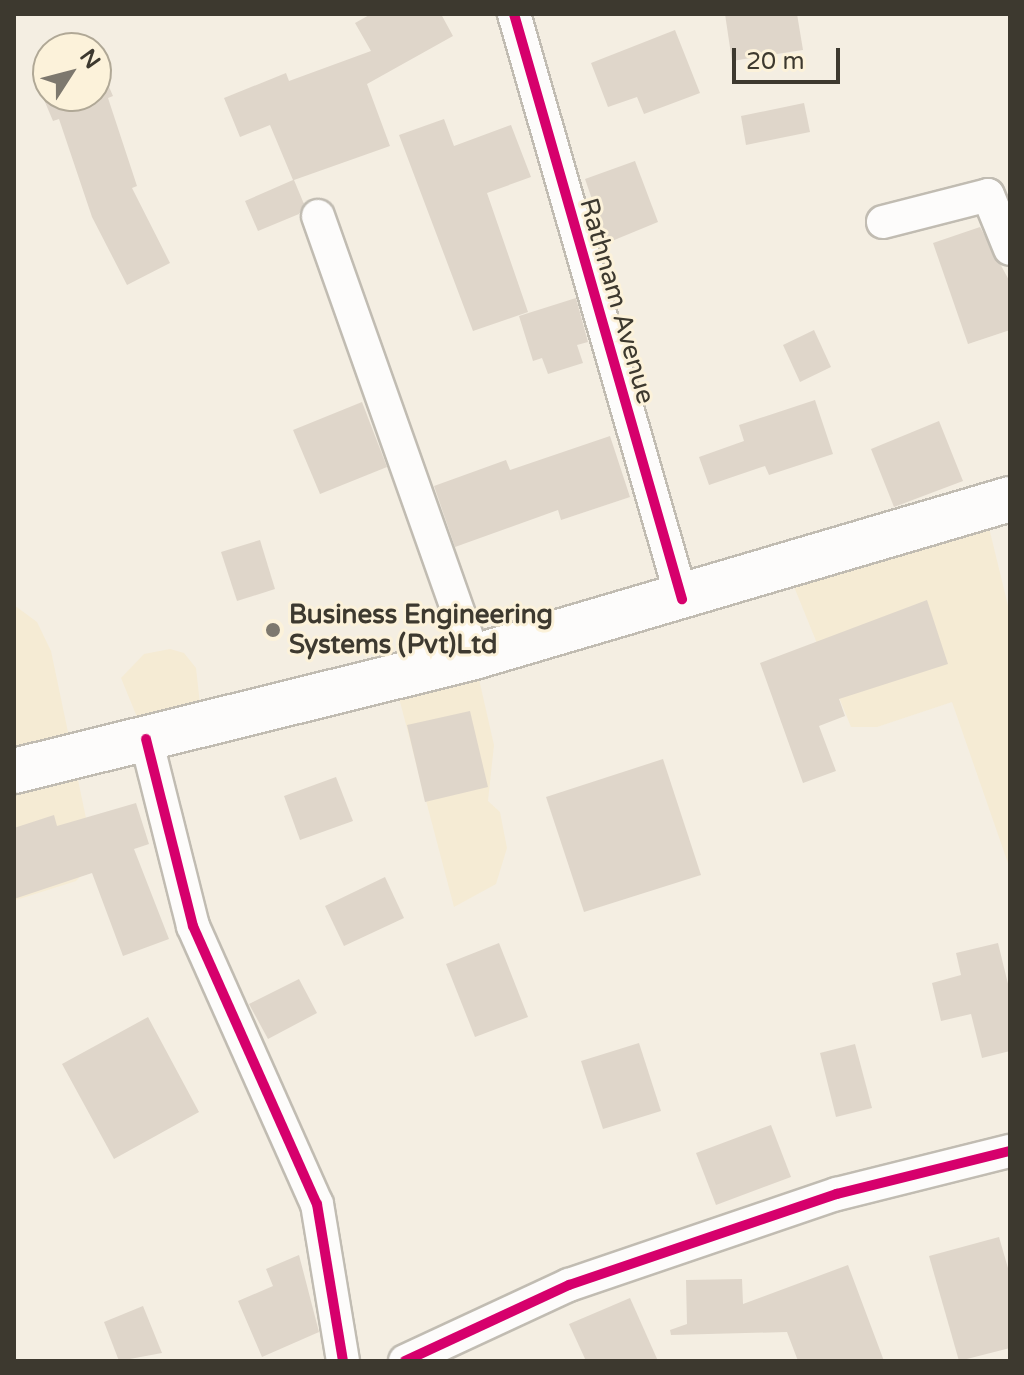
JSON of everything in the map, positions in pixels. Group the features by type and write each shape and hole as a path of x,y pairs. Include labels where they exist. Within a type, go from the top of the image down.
{"main road":[{"path":"14,771 474,657 682,599 1010,499"}],"street":[{"name":"Rathnam Avenue","path":"514,14 682,599"},
{"path":"883,222 988,195 1010,249"},
{"path":"318,216 474,657"},
{"path":"146,739 193,926 317,1204 343,1361"},
{"path":"405,1361 569,1285 837,1194 1010,1151"}],"shaded area":[{"path":"984,507 1010,614 1010,869 952,702 877,727 851,727 786,567"},
{"path":"14,605 37,622 51,651 95,861 76,881 16,900"},
{"path":"170,649 184,653 196,668 202,722 146,739 121,678 144,654"},
{"path":"474,657 494,745 488,801 500,812 507,848 496,884 454,907 394,679"}],"building":[{"path":"371,14 441,14 453,36 367,84 390,146 294,180 304,204 299,214 258,231 245,201 293,180 270,125 240,137 224,98 286,73 289,81 371,51 355,23"},
{"path":"725,14 797,14 803,50 732,61"},
{"path":"675,30 700,93 644,114 637,97 608,107 591,63"},
{"path":"804,103 810,132 746,145 741,116"},
{"path":"112,110 137,186 132,188 170,263 127,285 92,217 59,119 53,121 49,112"},
{"path":"444,119 454,146 511,125 531,177 487,193 528,312 473,331 399,135"},
{"path":"635,161 658,222 607,243 585,179"},
{"path":"980,227 1010,282 1010,330 968,344 933,243"},
{"path":"576,298 588,342 577,345 583,363 548,374 542,358 533,361 519,316"},
{"path":"814,330 831,367 800,382 783,345"},
{"path":"815,400 833,454 769,475 765,466 709,485 699,457 744,441 739,425"},
{"path":"362,402 387,467 320,494 293,430"},
{"path":"939,421 963,481 894,507 871,449"},
{"path":"610,436 630,497 561,520 558,510 455,547 434,486 506,460 510,470"},
{"path":"260,540 275,589 237,601 221,552"},
{"path":"927,600 948,664 839,699 845,716 819,726 836,771 803,783 760,663"},
{"path":"470,711 488,787 425,802 407,725"},
{"path":"663,759 701,875 584,912 546,797"},
{"path":"336,777 353,821 300,840 284,796"},
{"path":"136,803 149,844 134,849 169,939 123,956 92,873 14,899 14,828 54,815 57,826"},
{"path":"385,877 404,918 344,946 325,906"},
{"path":"499,943 528,1017 475,1037 446,964"},
{"path":"998,943 1010,992 1010,1051 982,1058 971,1014 941,1021 932,983 961,975 956,953"},
{"path":"299,979 317,1013 268,1039 249,1004"},
{"path":"148,1017 199,1112 114,1159 62,1064"},
{"path":"639,1043 661,1111 603,1129 581,1061"},
{"path":"855,1044 872,1108 836,1117 820,1053"},
{"path":"771,1125 791,1177 716,1205 696,1153"},
{"path":"999,1237 1010,1275 1010,1348 959,1361 929,1256"},
{"path":"299,1255 319,1332 262,1357 238,1301 273,1286 266,1269"},
{"path":"848,1265 884,1361 798,1361 787,1332 671,1335 670,1330 687,1324 686,1280 742,1279 743,1304"},
{"path":"630,1298 658,1361 586,1361 569,1324"},
{"path":"143,1306 162,1353 119,1361 104,1322"}],"cycle path":[{"path":"514,14 682,599"},
{"path":"146,739 193,926 317,1204 343,1361"},
{"path":"405,1361 569,1285 837,1194 1010,1151"}],"place":[{"name":"Business Engineering Systems (Pvt)Ltd","path":"273,630"}]}
